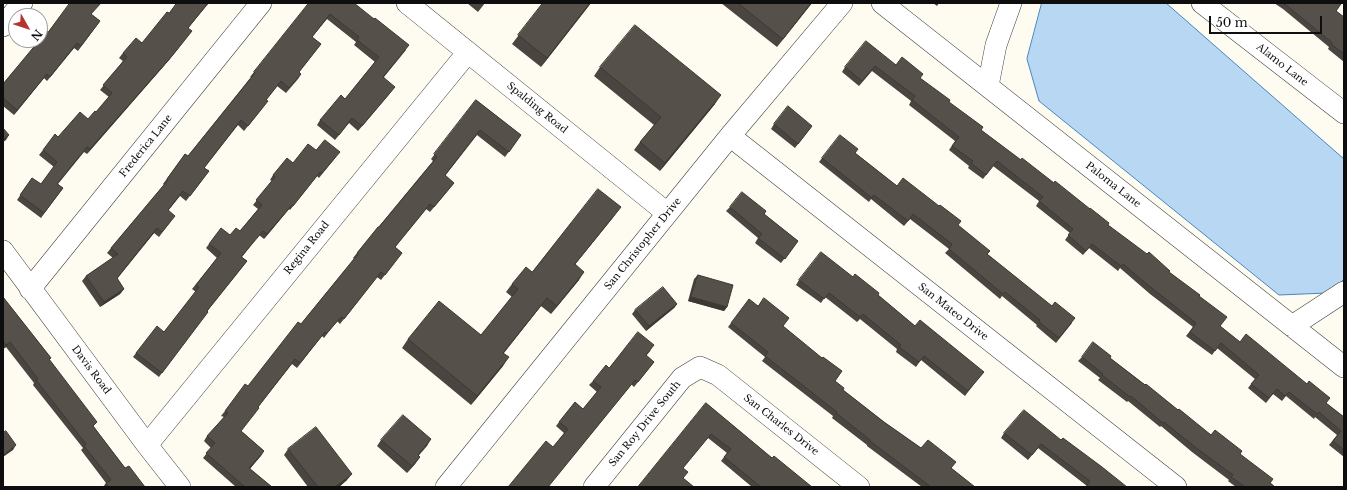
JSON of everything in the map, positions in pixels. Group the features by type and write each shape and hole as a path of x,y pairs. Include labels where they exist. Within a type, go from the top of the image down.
{"street":[{"path":"3,26 22,3"},
{"name":"Frederica Lane","path":"30,289 261,3"},
{"name":"Spalding Road","path":"407,3 667,213"},
{"name":"San Christopher Drive","path":"446,487 730,136 842,3"},
{"name":"Paloma Lane","path":"882,3 1344,367"},
{"path":"988,86 996,45 1011,3"},
{"name":"Alamo Lane","path":"1202,3 1344,113"},
{"name":"Regina Road","path":"147,445 468,52"},
{"name":"San Mateo Drive","path":"730,136 1176,487"},
{"name":"Davis Road","path":"3,251 180,487"},
{"path":"1292,326 1344,292"},
{"name":"San Roy Drive South","path":"594,487 682,378 700,367"},
{"name":"San Charles Drive","path":"700,367 718,375 859,487"}],"water":[{"path":"1042,3 1166,3 1344,159 1344,279 1327,293 1279,295 1039,101 1027,59"}],"building":[{"path":"70,3 101,3 91,14 100,21 81,46 77,43 50,77 47,74 17,110 3,98 3,84 33,48 48,48 48,32"},
{"path":"177,3 208,3 188,28 192,31 172,56 90,149 87,147 57,184 63,188 44,213 20,195 32,178 41,184 57,162 43,150 55,134 58,137 80,112 88,119 95,111 96,112 112,93 103,85 127,57 123,53 136,38 142,43 167,12 169,13"},
{"path":"309,3 354,3 409,45 383,77 395,87 362,126 352,118 339,135 320,120 341,95 345,99 379,57 357,40 359,37 330,14 312,37 321,44 299,72 301,74 289,88 281,81 266,100 268,101 248,126 241,120 204,168 209,171 190,196 183,191 168,210 175,216 162,232 157,228 117,278 124,289 104,302 86,276 118,254 111,248 168,180 167,179 185,154 188,156"},
{"path":"543,3 590,3 547,58 518,35"},
{"path":"738,3 811,3 783,39"},
{"path":"1284,3 1340,3 1341,4 1336,11 1344,17 1344,54 1331,44 1332,43"},
{"path":"635,25 721,95 665,163 640,142 661,117 600,67"},
{"path":"866,41 896,65 902,57 923,74 920,78 983,127 981,130 1021,160 1022,158 1054,183 1055,181 1109,223 1108,225 1147,254 1149,252 1170,271 1169,272 1227,317 1220,326 1240,342 1246,334 1307,384 1309,381 1330,398 1326,403 1344,417 1344,450 1333,441 1341,431 1319,412 1317,414 1289,392 1285,396 1277,389 1269,398 1251,384 1259,375 1221,343 1215,351 1190,332 1196,323 1123,264 1121,266 1092,244 1086,251 1068,235 1073,229 1039,201 1043,197 997,161 986,175 971,163 973,161 952,146 959,137 912,100 915,96 875,66 862,81 845,67"},
{"path":"476,100 521,135 509,152 480,130 445,175 454,183 434,207 430,204 395,247 402,253 385,275 381,272 344,319 341,317 327,333 325,332 300,363 295,359 241,431 264,451 249,468 272,487 245,487 206,453 215,443 207,436 228,413 225,411 245,384 248,386 298,322 301,324 378,227 437,157 434,154"},
{"path":"788,106 812,126 798,144 774,124"},
{"path":"3,128 9,135 3,139"},
{"path":"840,135 858,149 855,153 897,186 903,178 961,221 958,225 990,251 987,254 1052,306 1055,302 1075,318 1059,338 1039,322 1040,320 1005,292 1003,294 949,249 952,244 913,214 908,221 874,195 872,198 822,158"},
{"path":"325,140 340,152 322,173 320,172 293,206 292,205 267,234 263,231 241,257 247,261 207,311 208,312 162,373 136,353 157,326 164,332 199,287 196,285 221,253 209,244 221,228 230,235 236,228 240,231 262,205 256,200 275,177 273,175 287,158 293,163 308,144 316,150"},
{"path":"598,189 621,207 575,264 584,272 557,306 547,298 503,353 509,357 477,396 408,339 439,301 481,335 518,289 512,284 526,267 532,272"},
{"path":"742,192 766,211 764,214 798,241 785,259 758,238 762,234 730,207"},
{"path":"821,252 853,277 855,274 879,293 878,295 915,326 920,320 984,372 968,391 924,356 919,362 899,347 901,345 863,314 860,317 829,293 824,299 799,280"},
{"path":"698,275 733,285 727,307 691,297"},
{"path":"663,287 677,304 649,326 635,310"},
{"path":"3,297 51,358 49,359 97,422 93,426 125,468 129,466 145,487 108,487 106,483 111,480 84,446 86,444 36,380 38,379 10,342 6,345 3,341"},
{"path":"764,298 789,318 783,326 822,358 823,357 842,371 835,381 844,388 843,390 884,422 921,448 928,440 956,462 951,468 975,487 931,487 870,441 836,413 837,412 765,356 768,352 731,323 749,299 758,306"},
{"path":"638,332 654,345 646,355 654,362 638,382 635,380 548,487 508,487 546,441 553,447 568,429 559,422 575,402 583,409 601,387 593,381 606,365 609,368"},
{"path":"1093,342 1111,356 1110,358 1145,385 1146,384 1178,410 1179,409 1211,435 1215,430 1242,451 1240,454 1273,479 1270,483 1275,487 1245,487 1231,477 1233,475 1102,375 1103,374 1082,357"},
{"path":"706,403 772,458 774,456 812,487 761,487 724,457 731,449 711,434 683,468 688,472 683,478 694,487 638,487"},
{"path":"1024,410 1061,440 1063,438 1127,487 1086,487 1090,481 1041,444 1032,455 1004,433"},
{"path":"403,415 431,439 418,455 420,457 412,466 381,440"},
{"path":"316,427 352,474 335,487 318,487 288,449"},
{"path":"6,431 16,445 3,455 3,433"}]}
